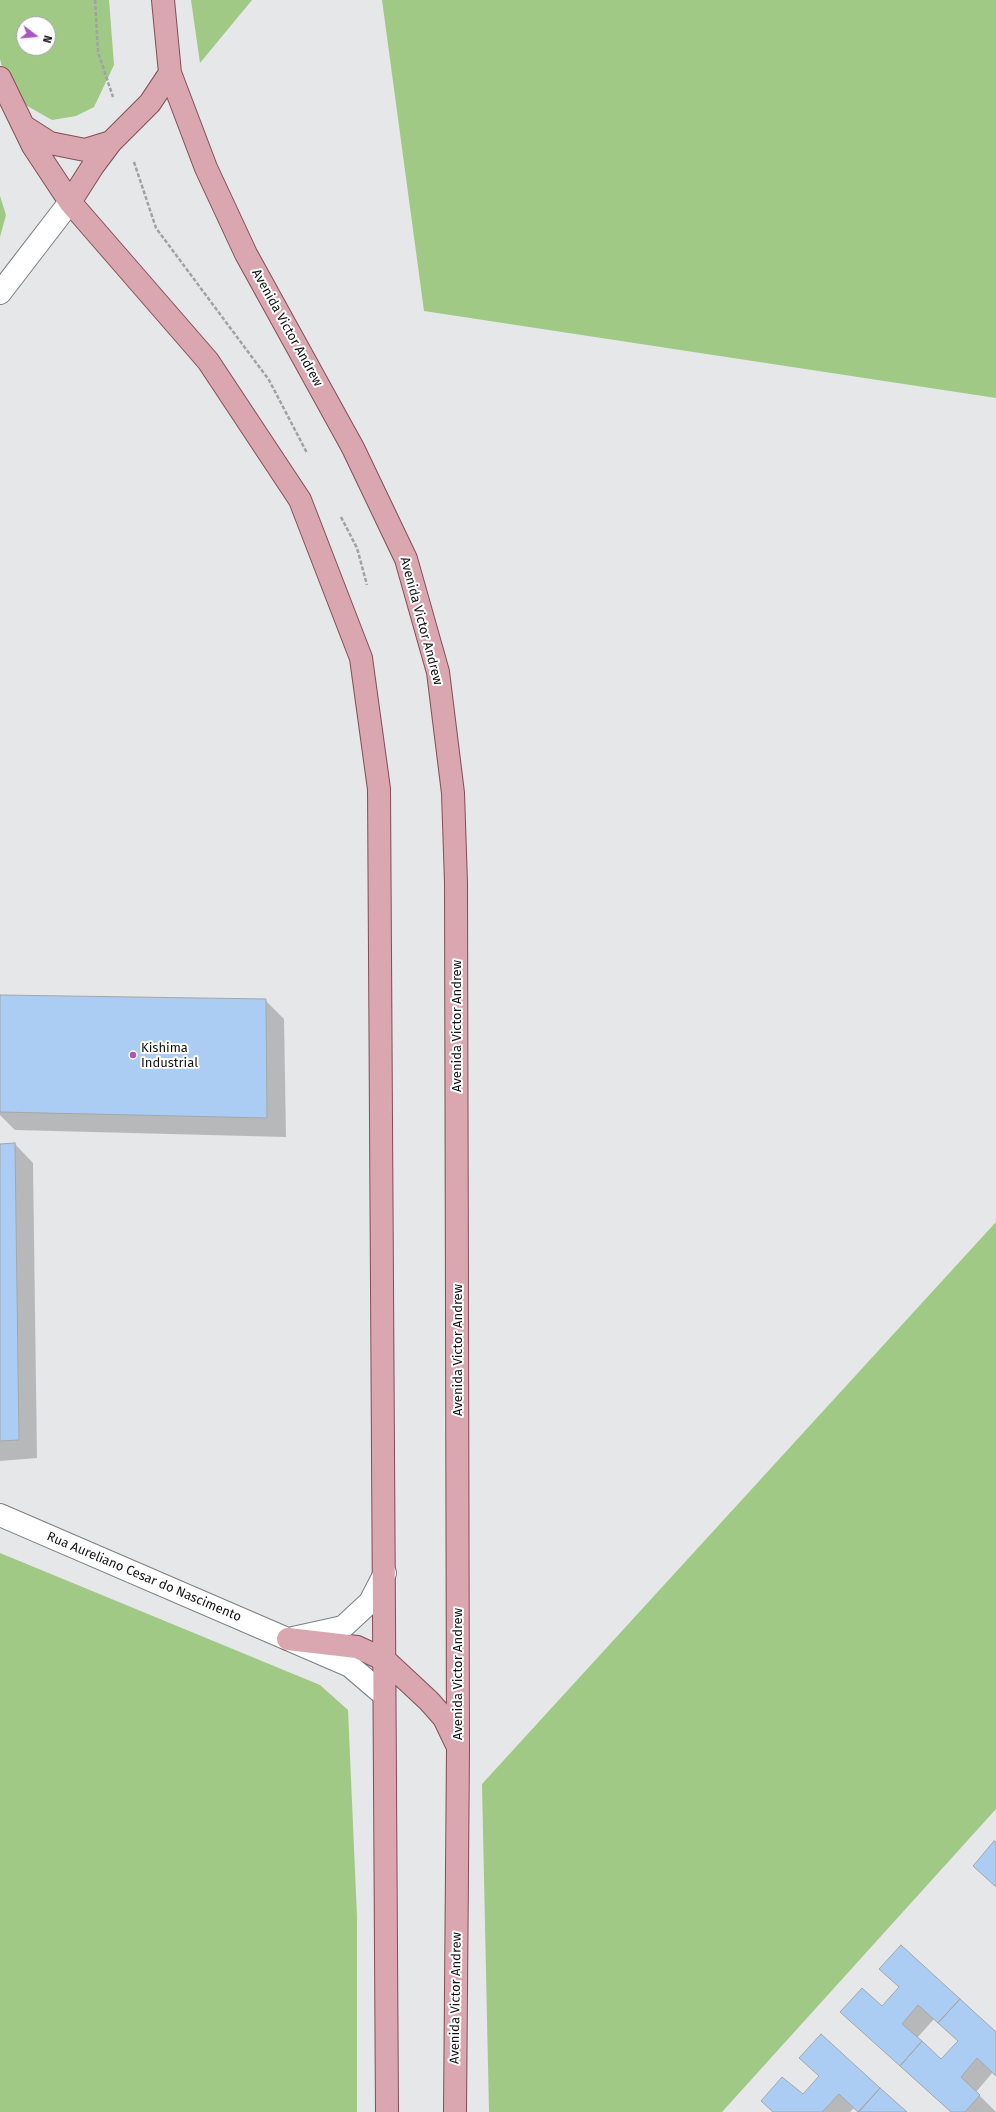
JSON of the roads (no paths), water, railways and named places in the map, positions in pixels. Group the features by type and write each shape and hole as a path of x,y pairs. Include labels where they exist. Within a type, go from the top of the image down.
{"main road":[{"name":"Avenida Victor Andrew","path":"163,0 170,73 206,168 246,254 353,448 406,559 438,672 453,793 456,883 458,1748 455,2112"},
{"path":"70,202 93,166 111,142 150,103 170,73"},
{"path":"0,78 33,146 70,202 208,361 300,500 360,658 379,789 385,1573 384,1695 387,2112"},
{"path":"23,125 50,143 85,150 111,142"},
{"path":"288,1639 357,1647 385,1660 429,1701 444,1718 458,1748"}],"street":[{"path":"0,293 70,202"},
{"name":"Rua Aureliano Cesar do Nascimento","path":"0,1515 350,1666 384,1695"},
{"path":"288,1639 343,1628 370,1602 385,1573"}],"place":[{"name":"Kishima Industrial","path":"133,1055"}]}
